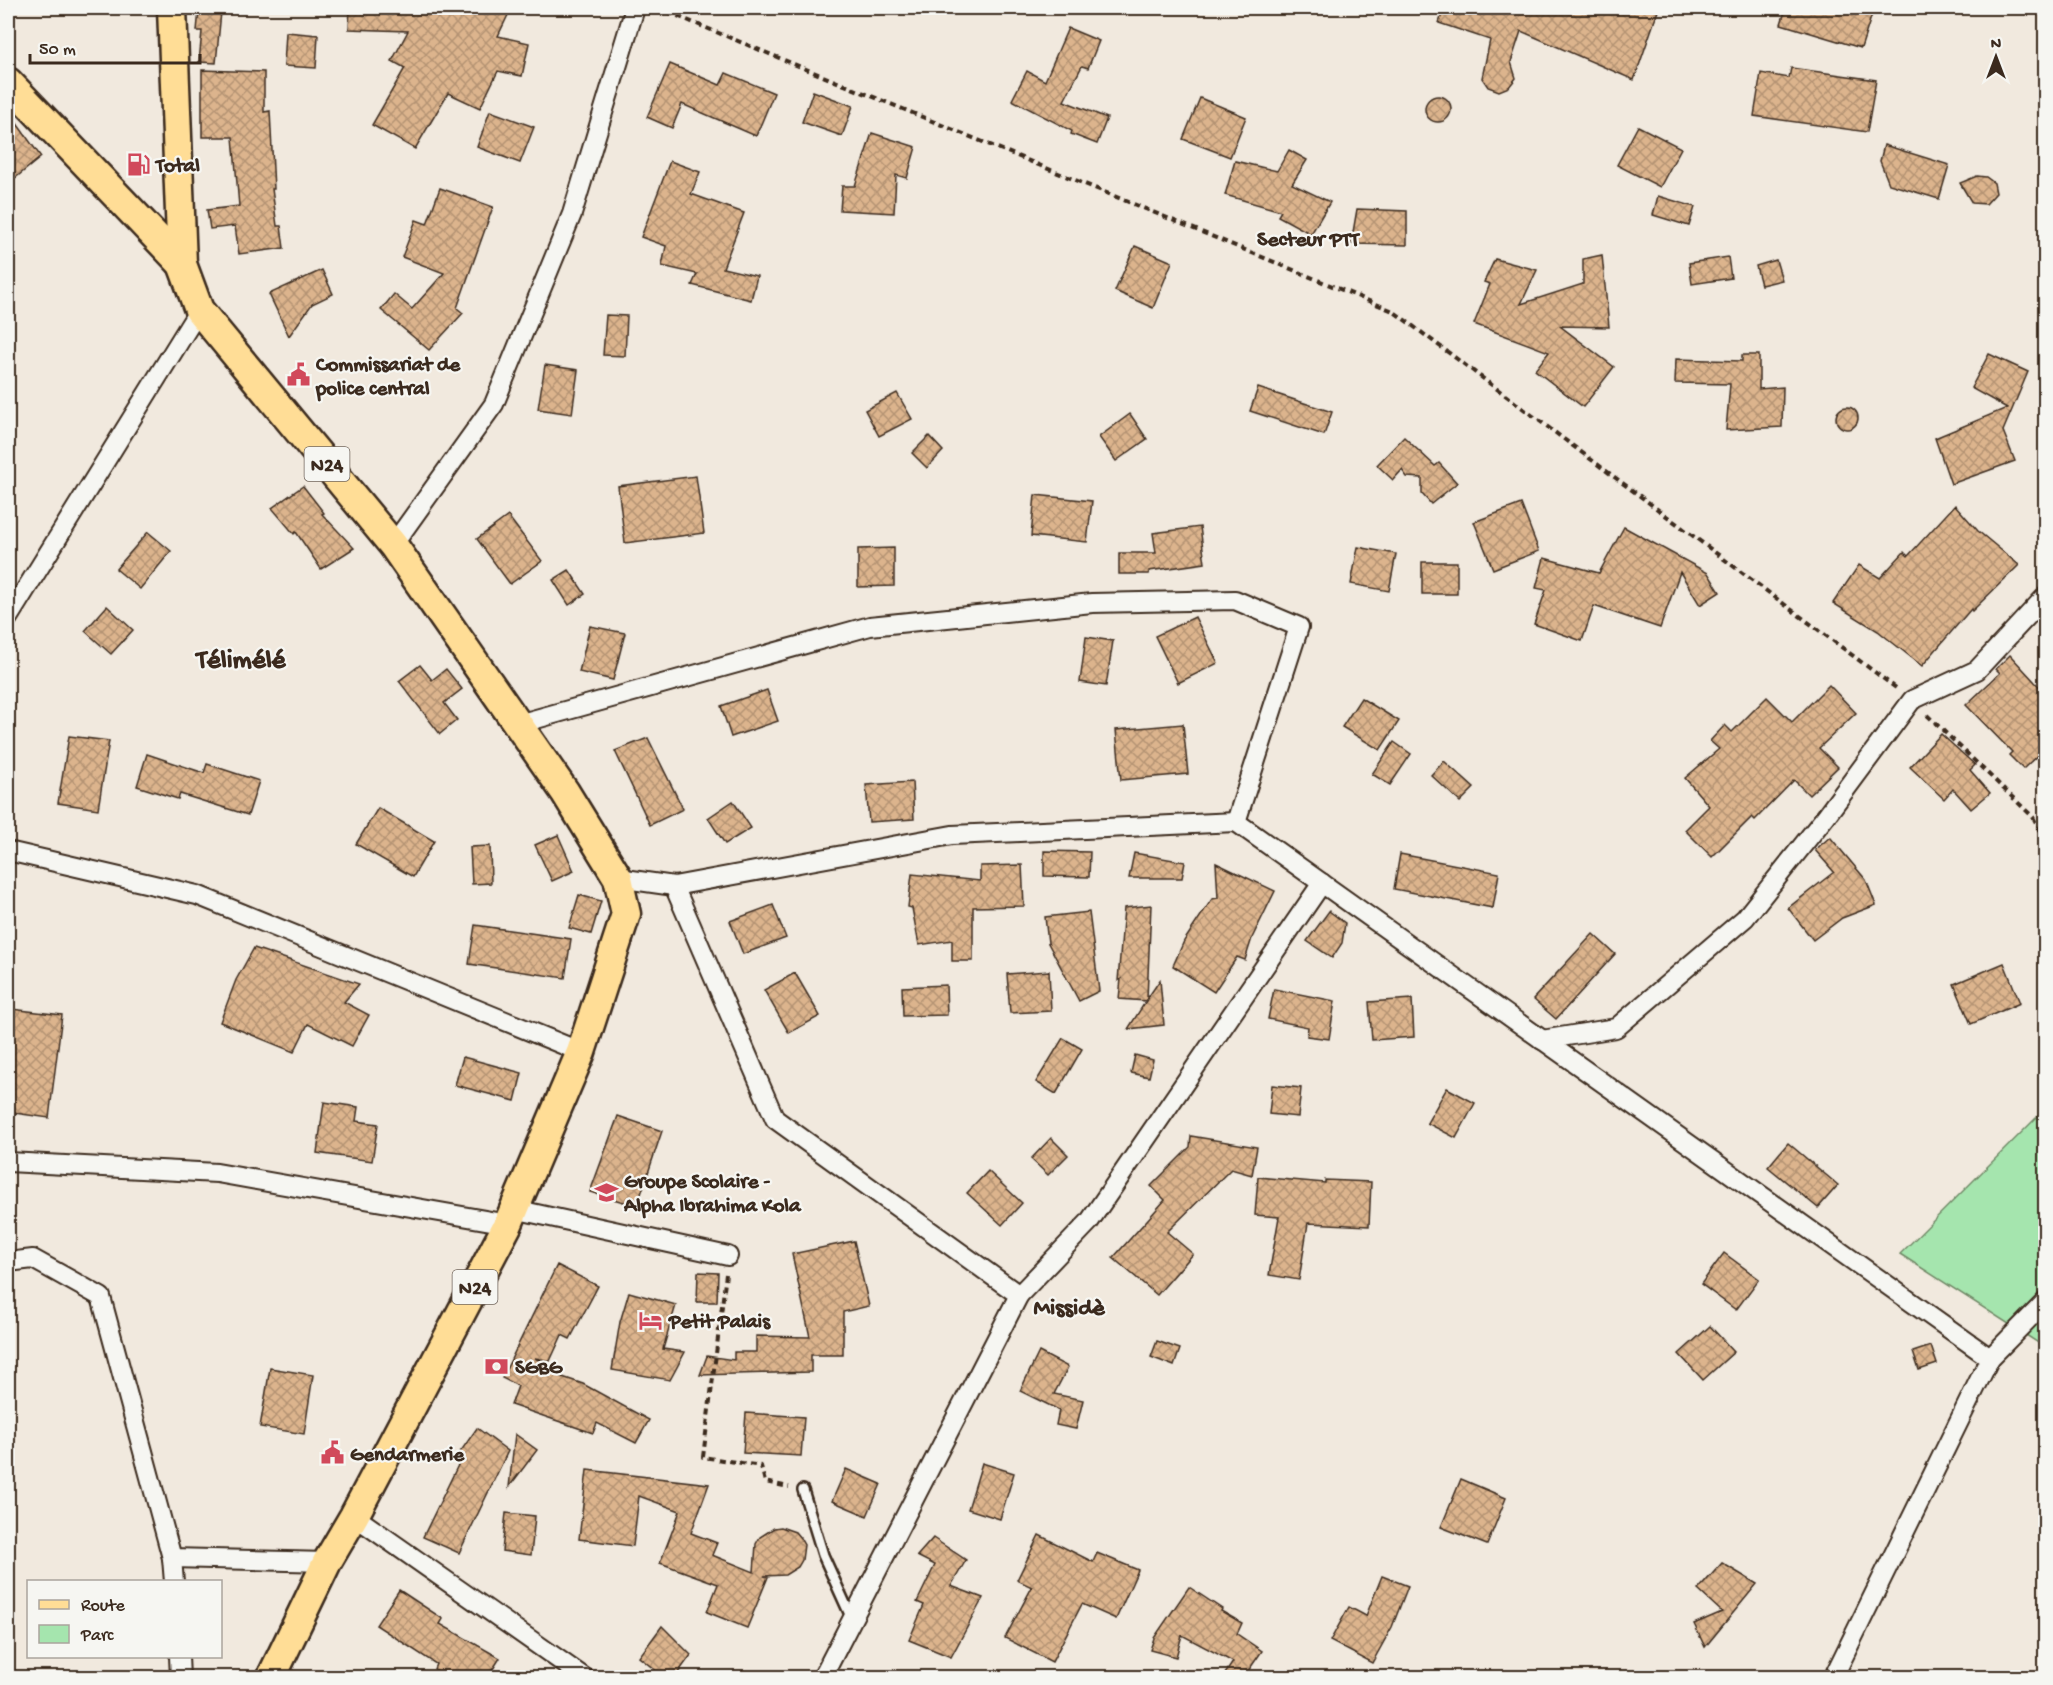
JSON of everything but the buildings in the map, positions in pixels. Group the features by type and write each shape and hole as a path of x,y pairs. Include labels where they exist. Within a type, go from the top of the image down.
{"main road":[{"name":"N24","path":"172,8 182,264 199,310 393,545 565,792 618,878 626,914 581,1052 511,1216 354,1516 327,1562 271,1677"},
{"path":"8,82 182,264"}],"street":[{"path":"393,545 494,404 572,214 635,8"},
{"path":"8,618 199,310"},
{"path":"1542,1040 1616,1028 1745,918 1826,816 1912,700 1977,670 2046,596"},
{"path":"518,724 870,626 1092,603 1235,600 1299,627 1236,822"},
{"path":"618,878 675,886 952,835 1236,822 1990,1358"},
{"path":"8,851 197,895 581,1052"},
{"path":"822,1677 1019,1295 1089,1222 1322,883"},
{"path":"675,886 776,1119 1019,1295"},
{"path":"8,1162 218,1173 511,1216 728,1256"},
{"path":"8,1262 33,1258 101,1298 172,1558 174,1580"},
{"path":"1833,1677 1990,1358 2046,1301"},
{"path":"354,1516 585,1677"},
{"path":"172,1558 327,1562"},
{"path":"179,1658 180,1677"}],"lane":[{"path":"803,1490 824,1555 852,1619"}],"path":[{"path":"658,8 1393,311 1912,700 2033,818 2046,841"},
{"path":"728,1256 703,1457 761,1466 765,1482 803,1490"}],"green space":[{"path":"2045,1109 2045,1339 2040,1344 1900,1254"}],"place":[{"name":"Total","path":"138,164"},
{"name":"Commissariat de police central","path":"298,375"},
{"name":"Groupe Scolaire - Alpha Ibrahima Kola","path":"606,1192"},
{"name":"Petit Palais","path":"651,1320"},
{"name":"SGBG","path":"497,1366"},
{"name":"Gendarmerie","path":"332,1453"}],"district":[{"name":"Secteur PTT","path":"1308,237"},
{"name":"Télimélé","path":"241,658"},
{"name":"Missidè","path":"1069,1306"}]}
